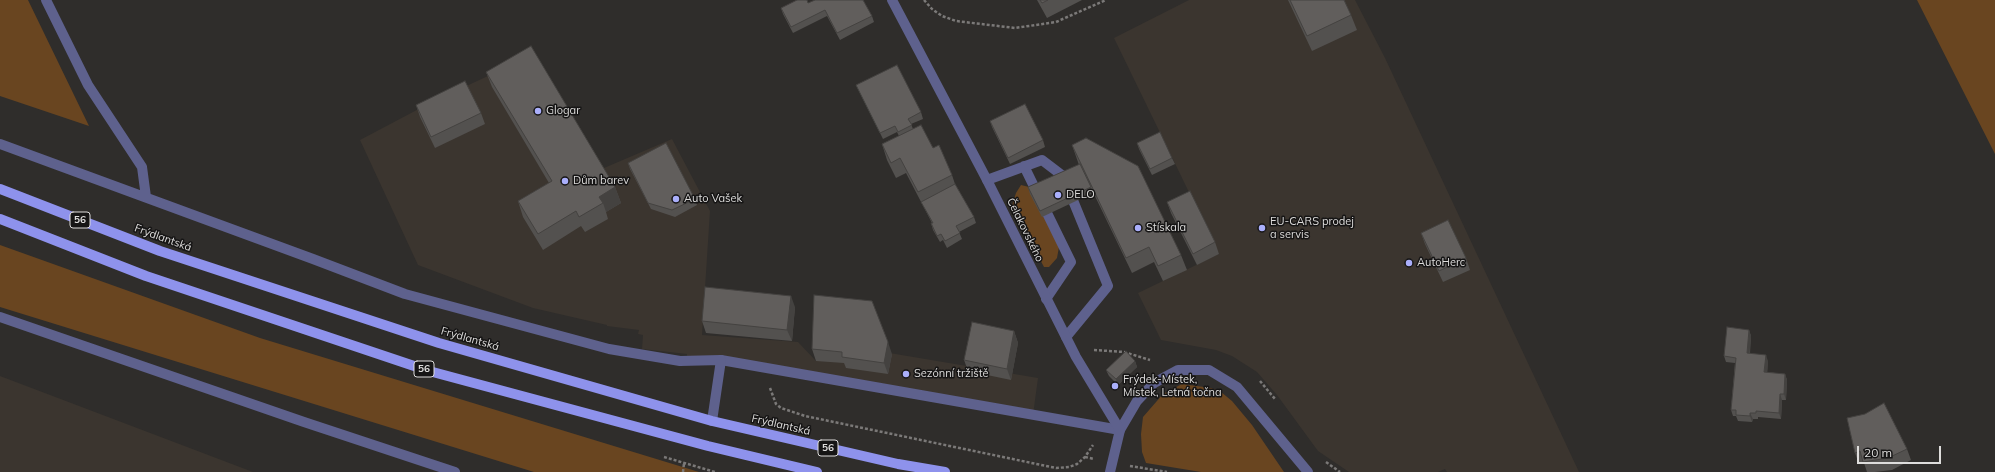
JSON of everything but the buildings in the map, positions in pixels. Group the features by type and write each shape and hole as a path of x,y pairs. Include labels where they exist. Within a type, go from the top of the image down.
{"main road":[{"name":"Frýdlantská","path":"0,189 160,251 439,343 712,421 898,464 945,472"},
{"name":"56","path":"0,219 146,276 429,371 708,446 817,472"}],"street":[{"path":"46,0 88,84 142,167 146,197"},
{"name":"Čelakovského","path":"892,0 987,180 1076,357 1120,430"},
{"path":"0,144 405,294 609,349 680,361 721,360 1120,430"},
{"path":"987,180 1042,160 1063,176 1108,286 1066,337"},
{"path":"1024,166 1071,262 1046,299"},
{"path":"0,317 304,422 455,472"},
{"path":"712,421 721,360"},
{"path":"1110,472 1120,430 1137,401 1154,383 1178,370 1209,370 1237,387 1308,472"}],"path":[{"path":"924,0 932,9 942,16 956,21 1015,28 1056,22 1106,0"},
{"path":"1076,357 1094,350 1124,352 1150,360"},
{"path":"683,472 684,462"},
{"path":"1328,472 1332,467"}],"shaded area":[{"path":"0,0 28,0 89,126 0,96"},
{"path":"1189,0 1355,0 1385,58 1579,472 1447,472 1445,469 1438,472 1349,472 1318,451 1277,395 1257,372 1232,356 1216,350 1161,340 1138,293 1219,254 1114,38"},
{"path":"1917,0 1995,0 1995,154"},
{"path":"535,54 604,168 672,139 710,211 702,335 798,342 816,361 848,346 1038,378 1033,415 775,371 687,361 687,354 642,349 643,335 638,334 639,330 607,326 533,308 418,265 360,140 430,103"},
{"path":"1021,185 1029,187 1059,247 1057,258 1049,267 1044,267 1012,206 1016,193"},
{"path":"0,245 260,338 699,472 534,472 0,307"},
{"path":"0,376 253,472 0,472"},
{"path":"1182,384 1211,388 1221,392 1232,401 1252,425 1284,472 1201,472 1146,463 1142,452 1141,434 1143,417 1163,394"}],"place":[{"name":"Glogar","path":"538,111"},
{"name":"Dům barev","path":"565,181"},
{"name":"DELO","path":"1058,195"},
{"name":"Auto Vašek","path":"676,199"},
{"name":"Stískala","path":"1138,228"},
{"name":"EU-CARS prodej a servis","path":"1262,228"},
{"name":"AutoHerc","path":"1409,263"},
{"name":"Sezónní tržiště","path":"906,374"},
{"name":"Frýdek-Místek, Místek, Letná točna","path":"1115,386"}]}
